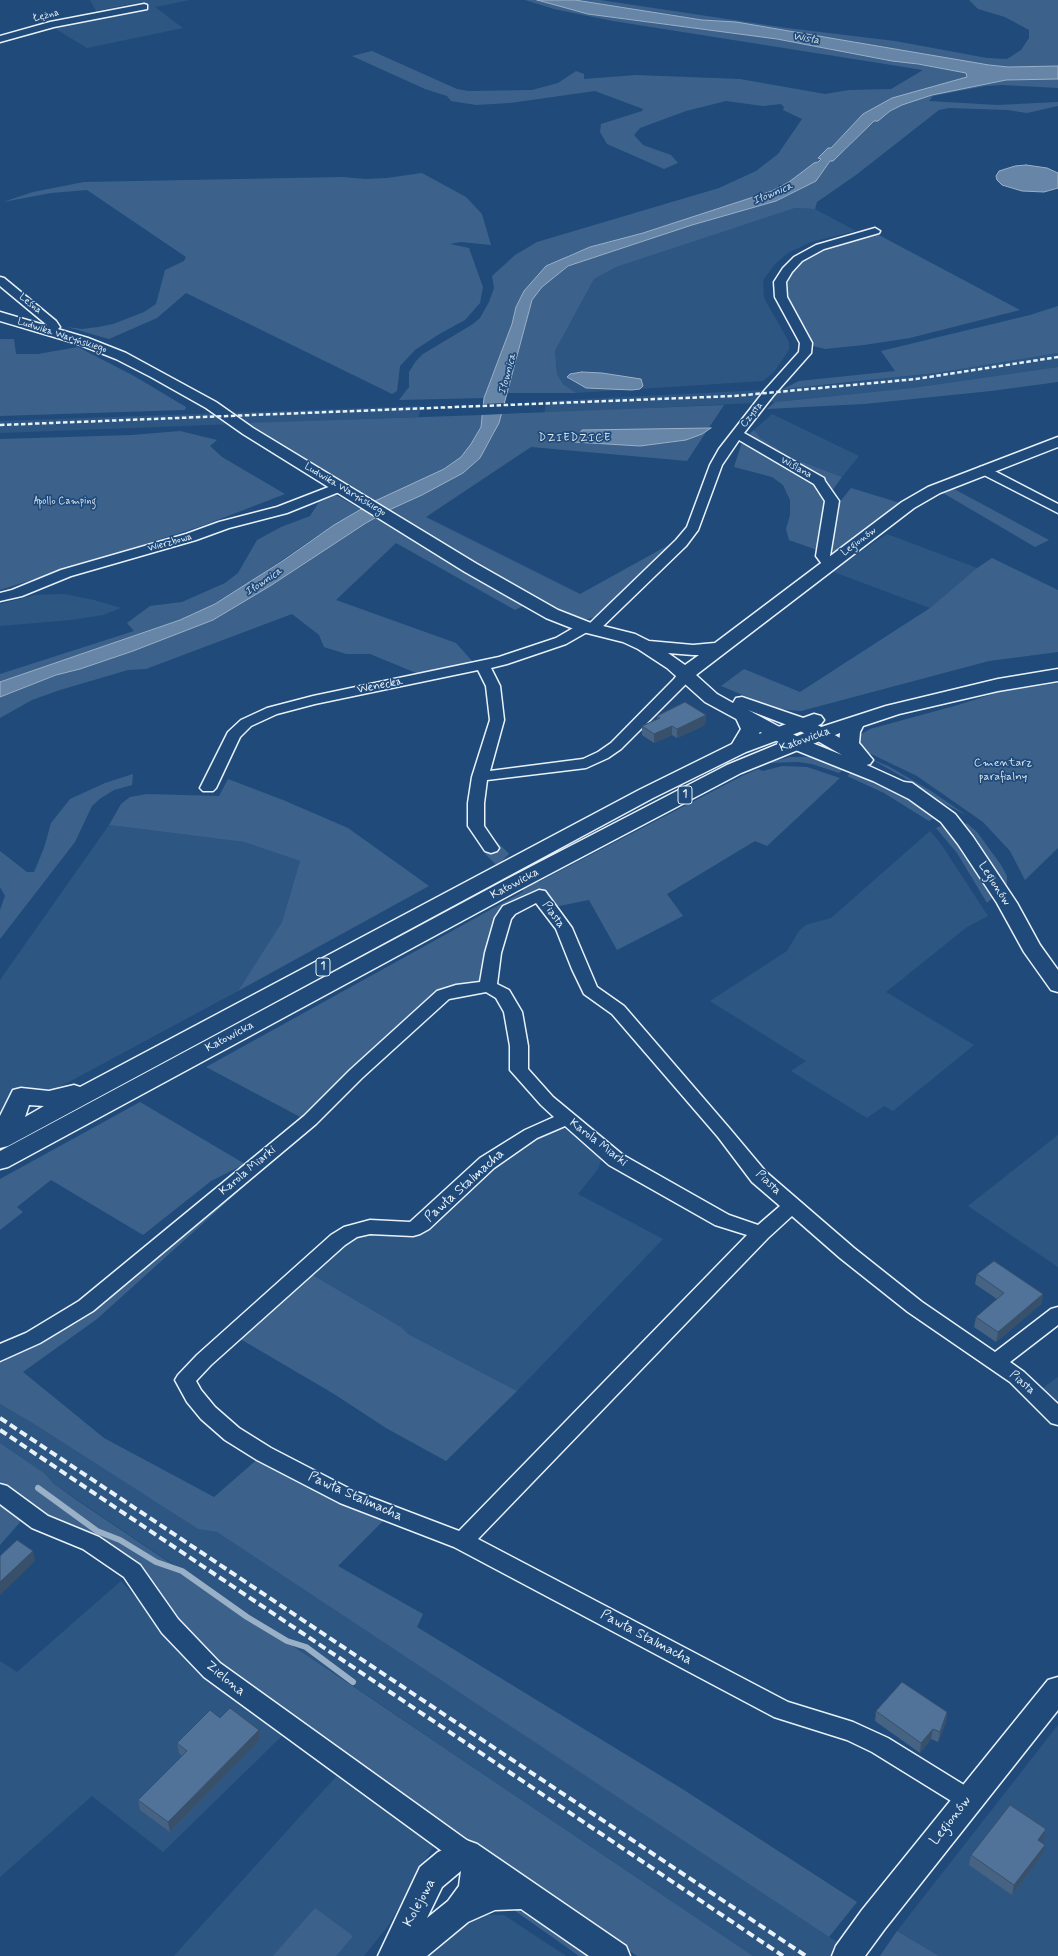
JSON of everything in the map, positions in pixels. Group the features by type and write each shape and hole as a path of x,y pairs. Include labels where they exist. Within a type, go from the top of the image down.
{"main road":[{"name":"Katowicka","path":"0,1140 560,840 739,748 791,734 913,690 987,673 1058,662"},
{"name":"Katowicka","path":"0,1161 597,840 734,769 791,734 818,734 961,693 1058,675"},
{"path":"739,748 749,735 751,729 745,716"},
{"path":"856,722 850,732 849,744 863,760"},
{"path":"0,1131 14,1115 21,1096 49,1099 68,1095 111,1081"}],"street":[{"name":"Łężna","path":"0,39 53,24 144,7"},
{"name":"Czysta","path":"589,628 681,543 693,527 716,465 725,449 769,393 805,353 806,343 781,297 780,282 787,270 798,259 820,247 876,231"},
{"name":"Leśna","path":"0,280 52,323 54,327 50,330"},
{"name":"Ludwika Waryńskiego","path":"0,316 50,330 121,356 156,374 216,408 248,431 398,523 546,610 568,621 629,638 644,645 660,655 687,676"},
{"name":"Wiślana","path":"737,434 819,481 832,500 823,556 830,564"},
{"name":"Legionów","path":"687,676 718,648 908,505 934,490 1058,442"},
{"path":"985,470 1058,509"},
{"name":"Wierzbowa","path":"0,597 17,593 61,574 191,537 224,525 282,510 339,487"},
{"name":"Wenecka","path":"208,788 233,735 246,724 272,711 313,700 483,665 520,655 554,643 589,628"},
{"path":"644,645 693,650 718,648"},
{"path":"483,665 493,686 497,720 480,777 476,803 476,826 491,848"},
{"name":"Legionów","path":"687,676 711,698 745,716 791,734 916,795"},
{"name":"Legionów","path":"687,676 756,708 791,734"},
{"path":"480,777 515,771 586,763 603,755 616,746 687,676"},
{"name":"Legionów","path":"818,734 863,760 948,818 966,841 1007,903 1032,946 1058,985"},
{"name":"Piasta","path":"488,986 493,953 503,918 510,910 538,895 564,928 590,990 618,1010 724,1133 759,1177 848,1253 915,1307 1017,1377 1058,1417"},
{"name":"Karola Miarki","path":"0,1353 33,1338 86,1306 310,1120 356,1074 443,995 456,991 488,986 503,994 513,1012 519,1046 519,1070 547,1101 616,1160 722,1220 762,1233"},
{"name":"Pawła Stalmacha","path":"566,1118 531,1134 493,1158 422,1224 413,1229 370,1227 352,1232 338,1240 204,1360 186,1380 194,1396 208,1413 232,1434 264,1454 347,1497 462,1541 782,1710 853,1732 880,1745 968,1800"},
{"path":"462,1541 762,1233 792,1206"},
{"path":"996,1362 1058,1314"},
{"name":"Zielona","path":"0,1492 40,1522 90,1543 132,1571 170,1626 212,1670 243,1694 294,1728 472,1858"},
{"name":"Legionów","path":"848,1956 873,1920 1058,1689"},
{"path":"472,1858 615,1956"},
{"name":"Kolejowa","path":"393,1956 431,1877 449,1862 472,1858 473,1890 458,1911 404,1956"},
{"name":"Kolejowa","path":"458,1911 493,1896 527,1895"}],"shaded area":[{"path":"90,0 190,0 155,7 183,28 87,48 51,26 149,8 142,2 96,11"},
{"path":"795,208 815,209 856,231 811,242 788,253 775,264 763,280 764,298 789,342 789,350 774,372 763,381 576,393 563,384 557,374 555,351 594,279 615,267"},
{"path":"1058,353 1058,367 912,388 775,402 544,413 547,401 783,389 839,384 936,373"},
{"path":"422,406 418,417 0,433 0,421"},
{"path":"772,414 859,456 842,477 792,458 759,438 754,430"},
{"path":"887,534 977,568 930,608 831,571"},
{"path":"64,594 94,600 121,608 103,615 71,620 0,626 0,604 35,595"},
{"path":"109,825 244,842 300,861 282,922 238,991 0,1119 0,980"},
{"path":"930,831 941,844 988,916 967,927 886,992 974,1045 893,1111 884,1106 867,1118 791,1071 806,1061 710,1001 787,951 799,931 806,925 831,918"},
{"path":"559,1127 568,1130 602,1157 598,1169 578,1194 663,1239 517,1391 408,1334 401,1327 311,1274 344,1240 360,1233 416,1235 503,1157 532,1138"},
{"path":"1058,1135 1058,1267 968,1206"},
{"path":"1058,1377 1058,1403 1043,1388"},
{"path":"0,1404 34,1424 198,1529 217,1532 829,1937 865,1956 753,1956 54,1484 44,1473 0,1443"},
{"path":"121,1581 211,1681 287,1731 163,1852 92,1796 0,1877 0,1661 17,1672"},
{"path":"1058,1725 1058,1956 939,1956 897,1931"},
{"path":"342,1770 436,1842 388,1926 364,1956 174,1956"},
{"path":"504,1915 566,1956 424,1956 471,1916"}],"green space":[{"path":"525,0 537,0 588,14 777,39 966,73 967,78 892,98 863,114 817,162 789,182 772,191 643,233 590,247 567,256 516,307 512,324 484,398 399,400 409,387 409,372 416,361 423,354 473,324 480,318 489,302 494,288 492,276 515,255 537,242 719,188 756,171 778,154 802,119 783,110 784,107 781,104 763,106 726,101 686,111 640,128 634,135 643,145 671,155 678,163 664,169 607,144 600,132 601,124 642,111 643,109 595,91 510,103 476,105 451,101 447,96 425,89 352,56 372,51 457,89 468,91 532,90 558,83 576,71 584,74 584,79 636,75 740,79 825,94 849,90 891,89 923,70 613,21 554,9"},
{"path":"575,0 600,0 787,28 895,41 987,58 1007,59 1021,50 1029,38 1029,30 1005,17 978,9 969,0 1058,0 1058,66 1008,67 985,65 736,22 702,20"},
{"path":"1058,79 1058,88 1002,85 985,86 933,96 929,101 997,105 1058,102 1058,106 1027,113 1007,110 949,108 939,110 856,175 817,202 815,209 795,208 616,267 594,279 555,351 557,374 563,384 576,393 507,393 532,300 542,287 568,266 692,225 776,201 816,181 830,161 845,150 874,120 878,121 890,111 902,105 932,95 1006,80"},
{"path":"422,173 466,197 482,214 491,245 461,242 450,244 469,248 483,287 480,303 465,320 441,333 415,350 400,366 397,391 392,394 186,293 157,318 109,339 67,327 82,329 98,327 113,324 144,312 156,304 165,270 184,261 186,257 87,190 51,193 3,202 33,192 84,182 343,177 365,179 387,178"},
{"path":"875,233 1020,310 910,338 825,349 813,346 789,302 786,286 795,269 806,258 826,248"},
{"path":"1058,306 1058,353 936,373 783,389 799,381 895,371 881,351 1030,315"},
{"path":"0,339 14,339 16,354 38,354 78,347 134,376 186,407 185,410 0,416"},
{"path":"1058,367 1058,382 991,391 864,404 767,409 775,402 912,388"},
{"path":"724,405 687,461 531,447 426,517 580,594 674,542 597,616 584,620 565,614 533,598 389,510 422,495 463,473 480,458 495,432 501,414"},
{"path":"483,415 481,427 461,457 444,469 375,501 248,423"},
{"path":"754,430 760,438 792,458 842,477 826,499 817,550 789,540 786,529 790,515 790,500 783,485 772,477 734,467 743,439"},
{"name":"Apollo Camping","path":"180,431 217,440 210,446 222,457 285,494 202,526 0,590 0,439 132,435"},
{"path":"851,488 900,503 836,553 831,550 830,546 839,503"},
{"path":"954,489 1049,540 1035,547 943,493"},
{"path":"336,495 360,509 215,604 180,620 0,682 0,674 134,631 127,623 150,606 182,602 225,583 238,573 257,540 281,527 310,516 319,502"},
{"path":"376,517 523,606 515,610 396,543 336,600 456,643 473,662 421,675 370,654 346,654 324,647 319,635 292,614 146,669 128,670 60,690 32,700 0,718 0,697 56,675 80,669 133,651 213,620 270,586"},
{"path":"992,558 1058,590 1058,652 989,661 801,711 777,709 721,686 744,669 800,692 930,608 977,568"},
{"name":"Cmentarz parafialny","path":"1058,683 1058,848 1025,880 1010,851 983,822 917,776 867,752 859,744 860,735 870,729 999,692"},
{"path":"790,757 811,757 845,768 839,773 812,764 798,762 767,763"},
{"path":"871,759 888,766 931,791 966,815 941,802 910,781"},
{"path":"782,766 807,767 840,778 767,846 755,841 667,894 683,916 617,950 589,900 554,907 535,884 742,776 758,769 763,771"},
{"path":"853,771 906,796 934,815 934,818 929,821 884,793 847,776"},
{"path":"133,774 132,785 114,790 92,806 75,842 0,939 0,910 5,896 0,887 0,851 27,872 34,872 44,848 51,823 70,799 105,783"},
{"path":"228,779 283,800 348,828 429,886 238,991 282,922 300,861 244,842 109,825 121,804 130,797 147,794 219,796"},
{"path":"964,823 968,824 977,832 1001,865 1007,876 1007,884 1005,885 974,835"},
{"path":"941,826 944,827 961,847 992,895 992,898 987,903 957,853 936,828"},
{"path":"528,889 532,894 505,909 483,979 478,982 447,987 432,995 304,1119 206,1067"},
{"path":"140,1102 245,1164 211,1181 143,1235 51,1180 17,1207 23,1212 0,1230 0,1179"},
{"path":"261,1171 97,1319 23,1372 104,1438 214,1497 260,1457 386,1518 338,1566 423,1614 417,1627 684,1790 857,1902 829,1937 217,1532 198,1529 34,1424 0,1404 0,1358 138,1269"},
{"path":"311,1274 401,1327 408,1334 517,1391 446,1461 386,1428 334,1394 237,1337"},
{"path":"0,1443 44,1473 54,1484 75,1499 753,1956 637,1956 235,1677 188,1633 157,1587 118,1552 50,1517 24,1501 0,1481"},
{"path":"0,1501 22,1520 0,1545"},
{"path":"315,1908 353,1936 336,1956 273,1956"},
{"path":"511,1908 536,1917 592,1956 579,1956"},
{"path":"897,1931 939,1956 880,1956"}],"water":[{"path":"537,0 575,0 702,20 736,22 989,65 1008,67 1058,66 1058,79 1006,80 932,95 902,105 890,111 878,121 874,121 833,161 830,161 816,181 776,201 692,225 568,266 542,287 532,300 499,423 480,458 463,473 366,523 270,586 213,620 133,651 80,669 56,675 0,697 0,682 180,620 215,604 281,562 334,525 375,501 444,469 461,457 481,427 484,398 512,324 516,307 524,291 546,266 590,247 643,233 772,191 789,182 814,163 818,162 821,159 818,158 828,148 831,148 863,114 892,98 967,77 966,73 918,64 892,61 777,39 588,14"},
{"path":"1026,165 1047,168 1058,173 1058,188 1044,192 1022,191 1002,185 997,180 996,176 999,171 1015,166"},
{"path":"582,372 602,373 641,379 643,386 640,389 632,390 586,388 567,377 570,374"},
{"path":"711,428 702,434 686,440 640,446 574,442 582,430"}],"pier":[{"path":"506,403 503,414 481,415 482,404"}],"building":[{"path":"685,702 706,715 677,729 672,726 654,734 642,726 660,718 657,716"},
{"path":"994,1261 1043,1294 998,1332 976,1317 1004,1293 977,1274"},
{"path":"17,1540 33,1551 0,1582 0,1556"},
{"path":"902,1682 947,1712 940,1732 933,1729 921,1743 876,1711"},
{"path":"230,1708 259,1730 168,1822 138,1800 187,1751 177,1743 210,1710 220,1718"},
{"path":"1010,1805 1046,1829 1038,1840 1045,1845 1014,1885 971,1855"}],"waterway":[{"path":"38,1488 97,1531 120,1540 156,1562 182,1571 247,1617 287,1641 306,1647 353,1682"}],"tunnel":[{"path":"491,848 539,895"}],"railway":[{"path":"0,425 734,396 916,379 1058,357"},
{"path":"0,1418 806,1956"},
{"path":"0,1430 783,1956"}],"district":[{"name":"DZIEDZICE","path":"575,439"}],"water label":[{"name":"Wisła","path":"806,39"},
{"name":"Iłownica","path":"773,194"},
{"name":"Iłownica","path":"508,374"},
{"name":"Iłownica","path":"264,582"}]}
